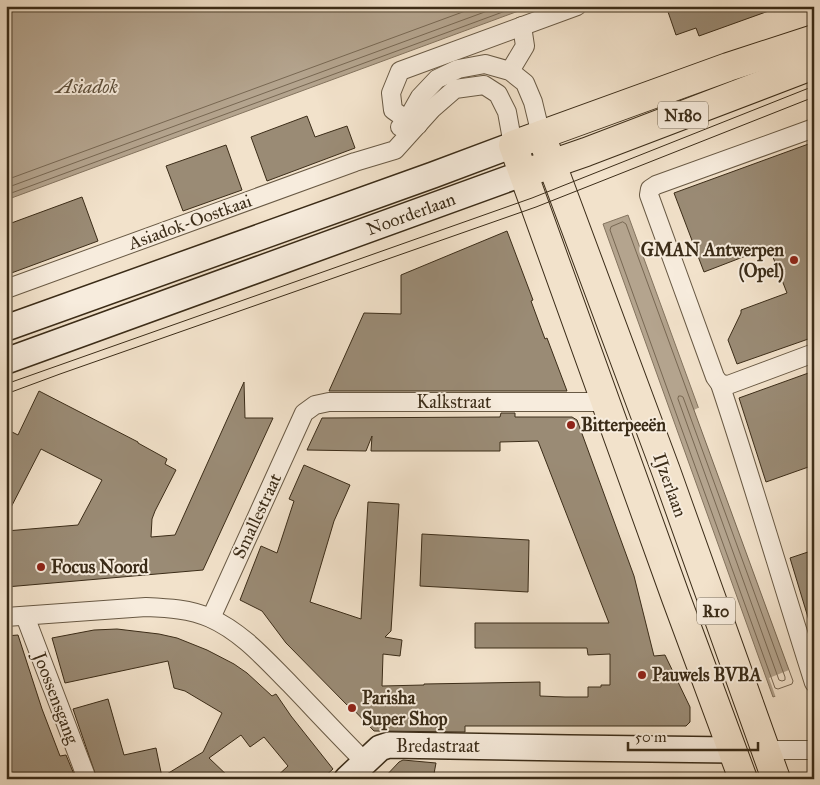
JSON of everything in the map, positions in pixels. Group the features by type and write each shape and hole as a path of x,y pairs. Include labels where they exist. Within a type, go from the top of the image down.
{"main road":[{"name":"Noorderlaan","path":"6,328 423,179 728,67 814,38"},
{"name":"Noorderlaan","path":"6,361 586,152 814,65"},
{"name":"R10","path":"541,135 552,164"},
{"name":"R10","path":"513,145 524,174"},
{"name":"IJzerlaan","path":"552,164 666,471 766,750"},
{"name":"IJzerlaan","path":"524,174 596,402 732,750"},
{"name":"Bredastraat","path":"356,770 380,748 402,744 766,750"},
{"name":"R10","path":"732,750 743,779"},
{"name":"R10","path":"766,750 776,779"}],"street":[{"path":"412,122 393,110 391,93 400,71 577,6"},
{"path":"510,71 524,46 522,26"},
{"name":"Asiadok-Oostkaai","path":"412,122 420,97 437,79 458,69 485,64 510,71 525,83 533,102 541,135"},
{"name":"Asiadok-Oostkaai","path":"6,289 374,156 412,122 432,109 455,90 484,85 498,94 507,112 513,145"},
{"path":"814,128 656,185 650,189 649,195 715,377 720,384 754,487 775,561 814,683"},
{"path":"720,384 728,385 814,353"},
{"name":"Kalkstraat","path":"304,413 315,405 329,402 596,402"},
{"name":"Smallestraat","path":"210,618 304,413"},
{"name":"Bredastraat","path":"6,617 154,607 189,611 210,618 232,631 254,648 356,770"},
{"name":"Joossensgang","path":"25,616 86,779"},
{"name":"Bredastraat","path":"766,750 814,750"}],"water":[{"name":"Asiadok","path":"6,6 532,6 6,200"},
{"path":"628,215 800,686 773,697 603,224"}],"pier":[{"path":"700,407 783,630 795,668 803,685 801,688 776,698 769,678 789,670 694,410"}],"building":[{"path":"666,6 777,6 777,8 699,36 696,28 676,35"},
{"path":"307,116 315,137 347,126 355,148 267,181 251,137"},
{"name":"GMAN Antwerpen (Opel)","path":"814,142 814,337 737,364 728,340 741,310 787,293 769,247 704,272 674,193"},
{"path":"226,145 242,190 183,211 166,166"},
{"path":"82,197 98,241 6,275 6,225"},
{"path":"507,231 533,300 531,301 545,339 547,338 567,391 329,391 364,313 401,314 401,275"},
{"path":"814,371 814,465 766,482 739,398"},
{"path":"244,382 245,418 273,418 203,570 6,587 6,531 78,525 102,480 41,449 6,517 6,429 18,435 39,391 138,442 167,459 165,464 176,470 152,519 151,537 175,535"},
{"path":"501,413 515,413 515,417 572,417 577,420 634,576 654,656 665,655 690,707 690,722 686,726 465,726 465,732 374,731 286,643 262,611 240,600 261,546 277,553 294,501 289,499 304,465 350,485 334,521 310,602 361,619 368,502 399,504 391,631 385,637 402,640 400,656 383,654 382,686 540,682 540,696 588,697 588,687 610,685 610,654 588,655 587,648 475,648 475,623 609,623 538,441 500,442 500,451 371,451 372,436 366,451 307,450 322,418 500,417"},
{"path":"422,534 529,540 528,592 420,586"},
{"path":"814,550 814,623 810,624 790,558"},
{"path":"117,629 177,638 207,650 234,664 272,696 276,694 333,769 322,779 274,779 288,766 264,737 250,747 241,735 209,758 231,779 97,779 73,709 108,699 124,755 156,748 162,777 203,752 222,713 185,691 174,688 168,661 65,683 52,638 94,630"},
{"path":"18,635 42,709 60,756 66,755 76,779 6,779 6,636"},
{"path":"403,760 436,763 433,779 383,779"}],"tram line":[{"path":"6,384 532,198 814,86"},
{"path":"6,394 536,207 814,97"}],"place":[{"name":"GMAN Antwerpen (Opel)","path":"794,260"},
{"name":"Bitterpeeën","path":"571,425"},
{"name":"Focus Noord","path":"41,567"},
{"name":"Pauwels BVBA","path":"642,675"},
{"name":"Parisha Super Shop","path":"352,708"}]}
